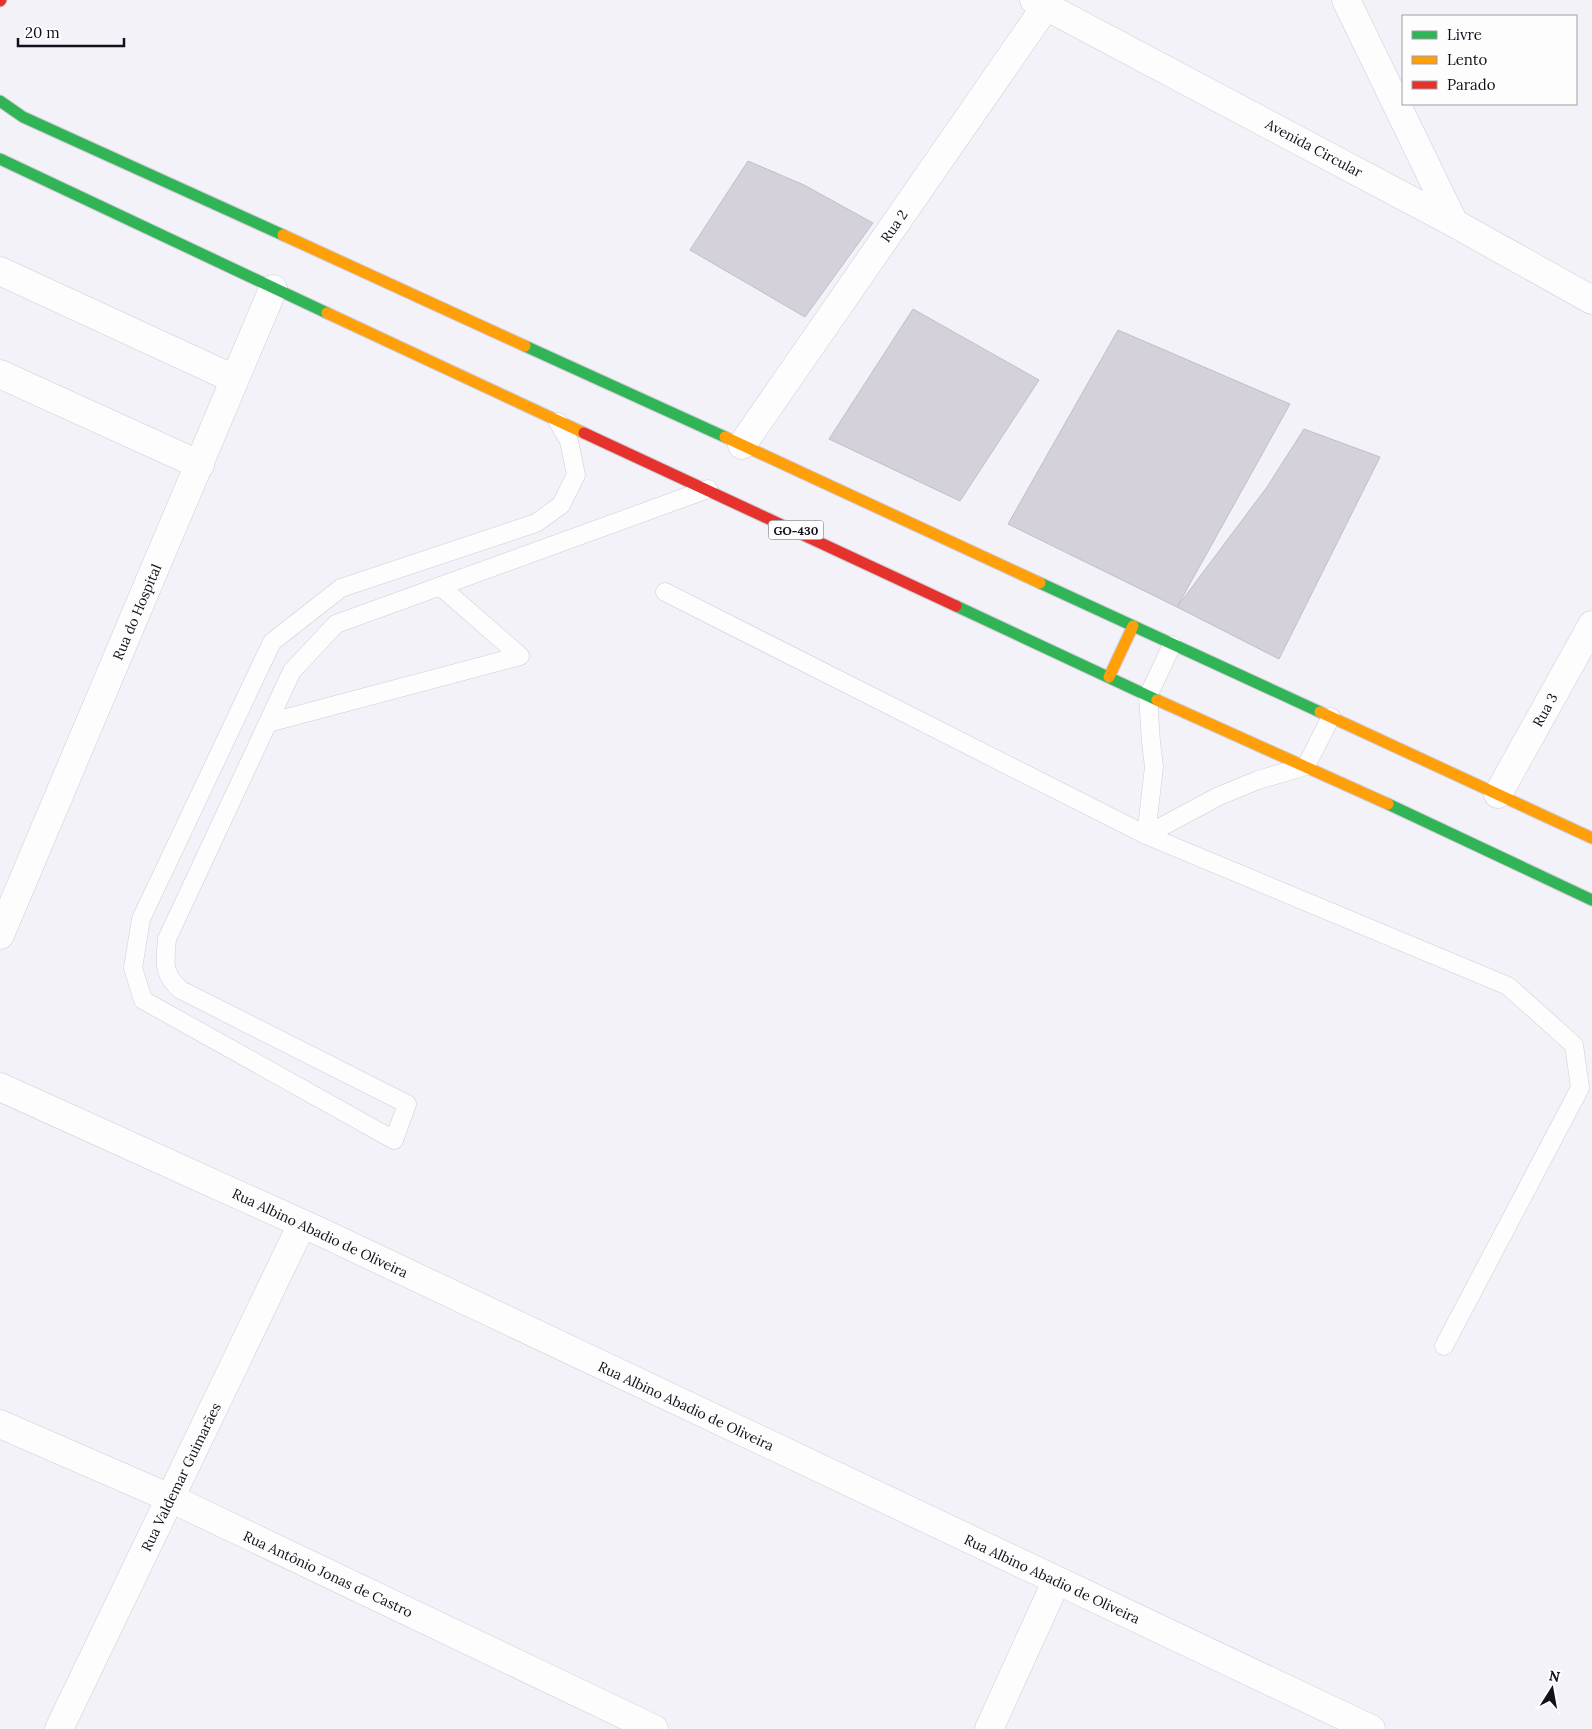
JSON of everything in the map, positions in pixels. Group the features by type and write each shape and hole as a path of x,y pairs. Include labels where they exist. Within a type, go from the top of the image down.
{"main road":[{"path":"0,102 23,117 742,445 1592,838"},
{"name":"GO-430","path":"0,159 558,421 708,488 1148,696 1306,766 1592,900"},
{"path":"1109,677 1133,626"}],"street":[{"path":"1346,0 1454,223"},
{"name":"Avenida Circular","path":"1040,3 1454,223 1592,300"},
{"name":"Rua 2","path":"742,445 1040,3"},
{"path":"1,273 234,379"},
{"name":"Rua do Hospital","path":"0,935 273,288"},
{"path":"0,374 200,464"},
{"name":"Rua 3","path":"1498,794 1592,625"},
{"name":"Rua Albino Abadio de Oliveira","path":"0,1087 302,1224 1056,1582 1371,1729"},
{"name":"Rua Valdemar Guimarães","path":"59,1729 302,1224"},
{"name":"Rua Antônio Jonas de Castro","path":"0,1424 170,1498 654,1729"},
{"path":"989,1729 1056,1582"}],"lane":[{"path":"558,421 569,441 576,475 561,505 536,523 341,588 272,642 141,918 133,968 143,1000 394,1140 407,1104 181,990 171,982 165,968 167,939 292,671 336,624 708,488"},
{"path":"268,723 520,656 440,586"},
{"path":"666,592 1146,835 1508,986 1574,1045 1580,1088 1444,1346"},
{"path":"1146,835 1154,767 1148,696 1172,645"},
{"path":"1146,835 1220,796 1258,780 1306,766 1331,717"}],"building":[{"path":"748,161 804,185 873,223 805,317 690,250"},
{"path":"913,309 1039,380 960,501 829,439"},
{"path":"1118,330 1290,404 1177,607 1008,524"},
{"path":"1304,429 1380,457 1279,659 1177,607 1267,487"}],"traffic: fast":[{"path":"0,101 23,117 283,235"},
{"path":"0,159 327,313"},
{"path":"525,346 725,437"},
{"path":"1040,583 1320,712"},
{"path":"956,606 1157,700"},
{"path":"1388,804 1592,900"}],"traffic: slow":[{"path":"283,235 525,346"},
{"path":"327,313 584,433"},
{"path":"725,437 1040,583"},
{"path":"1109,677 1133,626"},
{"path":"1157,700 1388,804"},
{"path":"1320,712 1592,838"}],"traffic: jam":[{"path":"584,433 956,606"}]}
